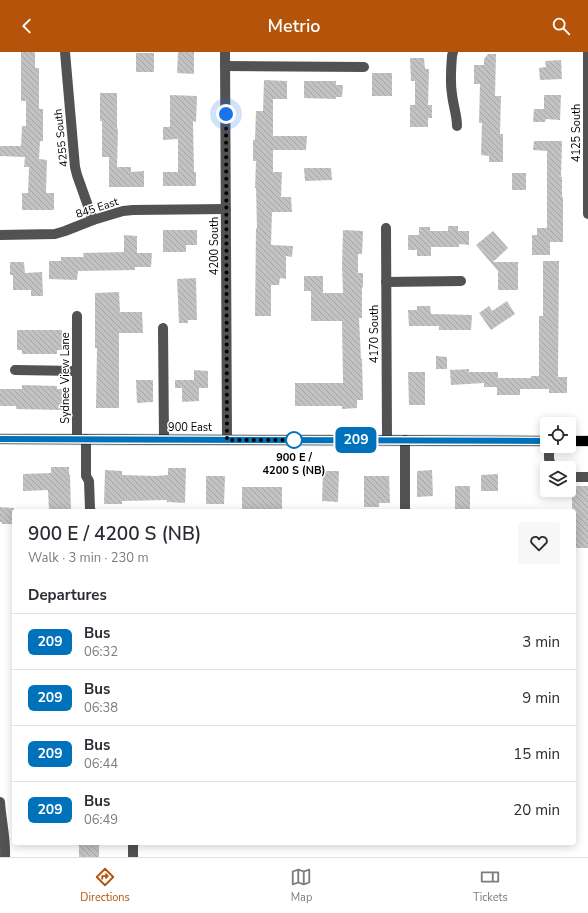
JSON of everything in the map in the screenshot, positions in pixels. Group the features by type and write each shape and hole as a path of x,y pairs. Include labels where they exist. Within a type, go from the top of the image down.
{"main road":[{"name":"900 East","path":"0,439 540,441"},
{"path":"576,441 588,441"}],"street":[{"name":"4255 South","path":"66,52 75,166 93,220"},
{"name":"4200 South","path":"225,52 227,440"},
{"path":"453,52 451,92 457,118 457,126"},
{"name":"4125 South","path":"588,52 588,214"},
{"path":"225,66 364,67"},
{"name":"845 East","path":"0,235 55,234 123,211 226,209"},
{"name":"4170 South","path":"386,228 387,440"},
{"path":"386,282 461,282"},
{"name":"Sydnee View Lane","path":"76,316 77,371 85,439 93,475 89,481 90,509"},
{"path":"163,328 164,439"},
{"path":"15,370 77,371"},
{"path":"404,509 405,440"},
{"path":"576,477 588,477"},
{"path":"0,802 5,838 5,857"},
{"path":"132,857 133,845"}],"building":[{"path":"21,52 35,52 35,68 39,68 39,109 43,109 43,141 40,141 39,159 47,160 46,193 54,193 54,210 22,210 22,193 28,193 29,167 24,167 25,157 0,156 0,146 21,146 22,126 26,126 26,101 21,101"},
{"path":"178,52 194,52 194,74 177,73"},
{"path":"136,53 154,53 154,72 136,72"},
{"path":"488,54 496,54 495,96 501,96 500,134 503,134 503,162 489,162 489,156 481,155 482,123 479,123 480,84 474,84 474,65 484,65 484,59"},
{"path":"410,58 424,58 425,69 429,69 428,105 432,105 432,118 428,118 428,127 410,127 410,105 415,105 415,81 411,81"},
{"path":"561,60 562,79 540,80 539,68 546,67 545,61"},
{"path":"372,73 392,73 392,96 372,96"},
{"path":"264,80 287,81 287,99 273,99 273,136 307,136 306,150 273,150 273,172 282,172 281,197 291,197 292,212 272,212 271,245 293,246 292,257 286,256 286,279 280,278 279,285 271,285 271,316 255,316 257,228 255,188 256,161 253,161 253,140 255,140 256,111 263,111"},
{"path":"304,81 336,81 336,85 343,85 342,97 336,97 336,99 304,98"},
{"path":"100,93 117,93 117,167 131,167 131,172 144,171 144,187 109,187 109,157 102,157"},
{"path":"170,95 197,96 196,122 193,121 194,172 196,172 196,186 163,186 163,172 178,172 178,139 163,140 163,127 170,127"},
{"path":"544,95 561,95 560,120 546,119 545,122 533,122 534,109 544,109"},
{"path":"534,141 562,141 561,177 563,197 563,242 550,242 550,255 532,255 532,235 537,235 537,228 547,228 547,151 533,150"},
{"path":"304,168 331,168 332,180 305,181"},
{"path":"512,173 526,173 526,190 512,190"},
{"path":"448,226 458,226 458,231 469,231 469,245 459,244 459,247 431,247 431,256 417,256 417,250 408,250 408,235 419,235 419,227 430,227 430,231 448,231"},
{"path":"163,230 197,230 197,245 186,245 186,252 163,252"},
{"path":"343,230 363,231 362,254 358,254 358,273 363,273 362,318 359,318 363,400 357,400 357,408 342,409 342,406 295,406 295,383 343,383 342,321 311,321 311,291 304,291 304,276 323,276 323,293 343,293"},
{"path":"493,231 508,248 493,262 518,262 518,290 498,290 498,271 476,245"},
{"path":"124,235 137,236 137,253 152,253 151,267 135,267 135,270 78,271 77,280 49,279 49,261 61,261 61,257 84,257 83,253 124,252"},
{"path":"543,261 559,261 558,377 567,377 567,393 549,393 549,389 520,389 520,395 497,395 497,387 484,387 484,383 451,385 450,370 469,369 469,372 498,372 498,378 531,378 531,376 539,376 539,316 543,316"},
{"path":"10,262 24,262 25,273 42,272 43,296 31,296 31,290 13,290 13,275 10,275"},
{"path":"196,278 197,320 188,320 188,323 179,323 177,279"},
{"path":"119,292 120,312 142,312 143,333 119,333 119,408 96,408 97,348 95,348 95,293"},
{"path":"507,301 515,314 491,330 479,313 489,306 492,311"},
{"path":"417,306 430,306 431,314 472,315 471,330 439,330 439,326 409,326 408,310 417,310"},
{"path":"17,330 62,330 62,350 57,350 57,354 22,354 22,350 17,350"},
{"path":"436,356 447,357 447,369 436,369"},
{"path":"194,370 208,371 208,388 199,388 199,401 182,402 182,388 175,388 175,380 194,380"},
{"path":"408,372 425,372 425,405 409,405"},
{"path":"136,380 153,380 153,402 137,403"},
{"path":"22,385 57,386 57,389 62,389 62,410 16,409 16,406 0,406 0,389 22,389"},
{"path":"51,467 69,467 71,509 49,509 48,490 23,491 23,474 51,473"},
{"path":"168,468 186,468 185,503 167,502 167,500 122,501 122,504 104,504 105,470 122,471 122,475 156,476 168,475"},
{"path":"432,470 433,496 417,497 417,471"},
{"path":"323,471 339,471 338,502 322,501"},
{"path":"498,474 498,491 481,491 481,475"},
{"path":"206,476 225,476 224,504 206,504"},
{"path":"364,476 389,476 390,503 379,503 379,507 364,507"},
{"path":"455,486 470,486 470,509 455,509"},
{"path":"576,486 588,486 588,548 576,548 576,509 572,509 572,497 576,497"},
{"path":"242,487 282,487 282,509 242,509"},
{"path":"0,507 14,508 12,509 12,524 2,524 2,522 0,522"},
{"path":"79,845 99,845 99,857 79,857"}],"bus line":[{"name":"209","path":"0,439 540,441"}],"place":[{"name":"900 E / 4200 S (NB)","path":"294,440"}],"route":[{"path":"226,114 227,440 294,440"}]}
